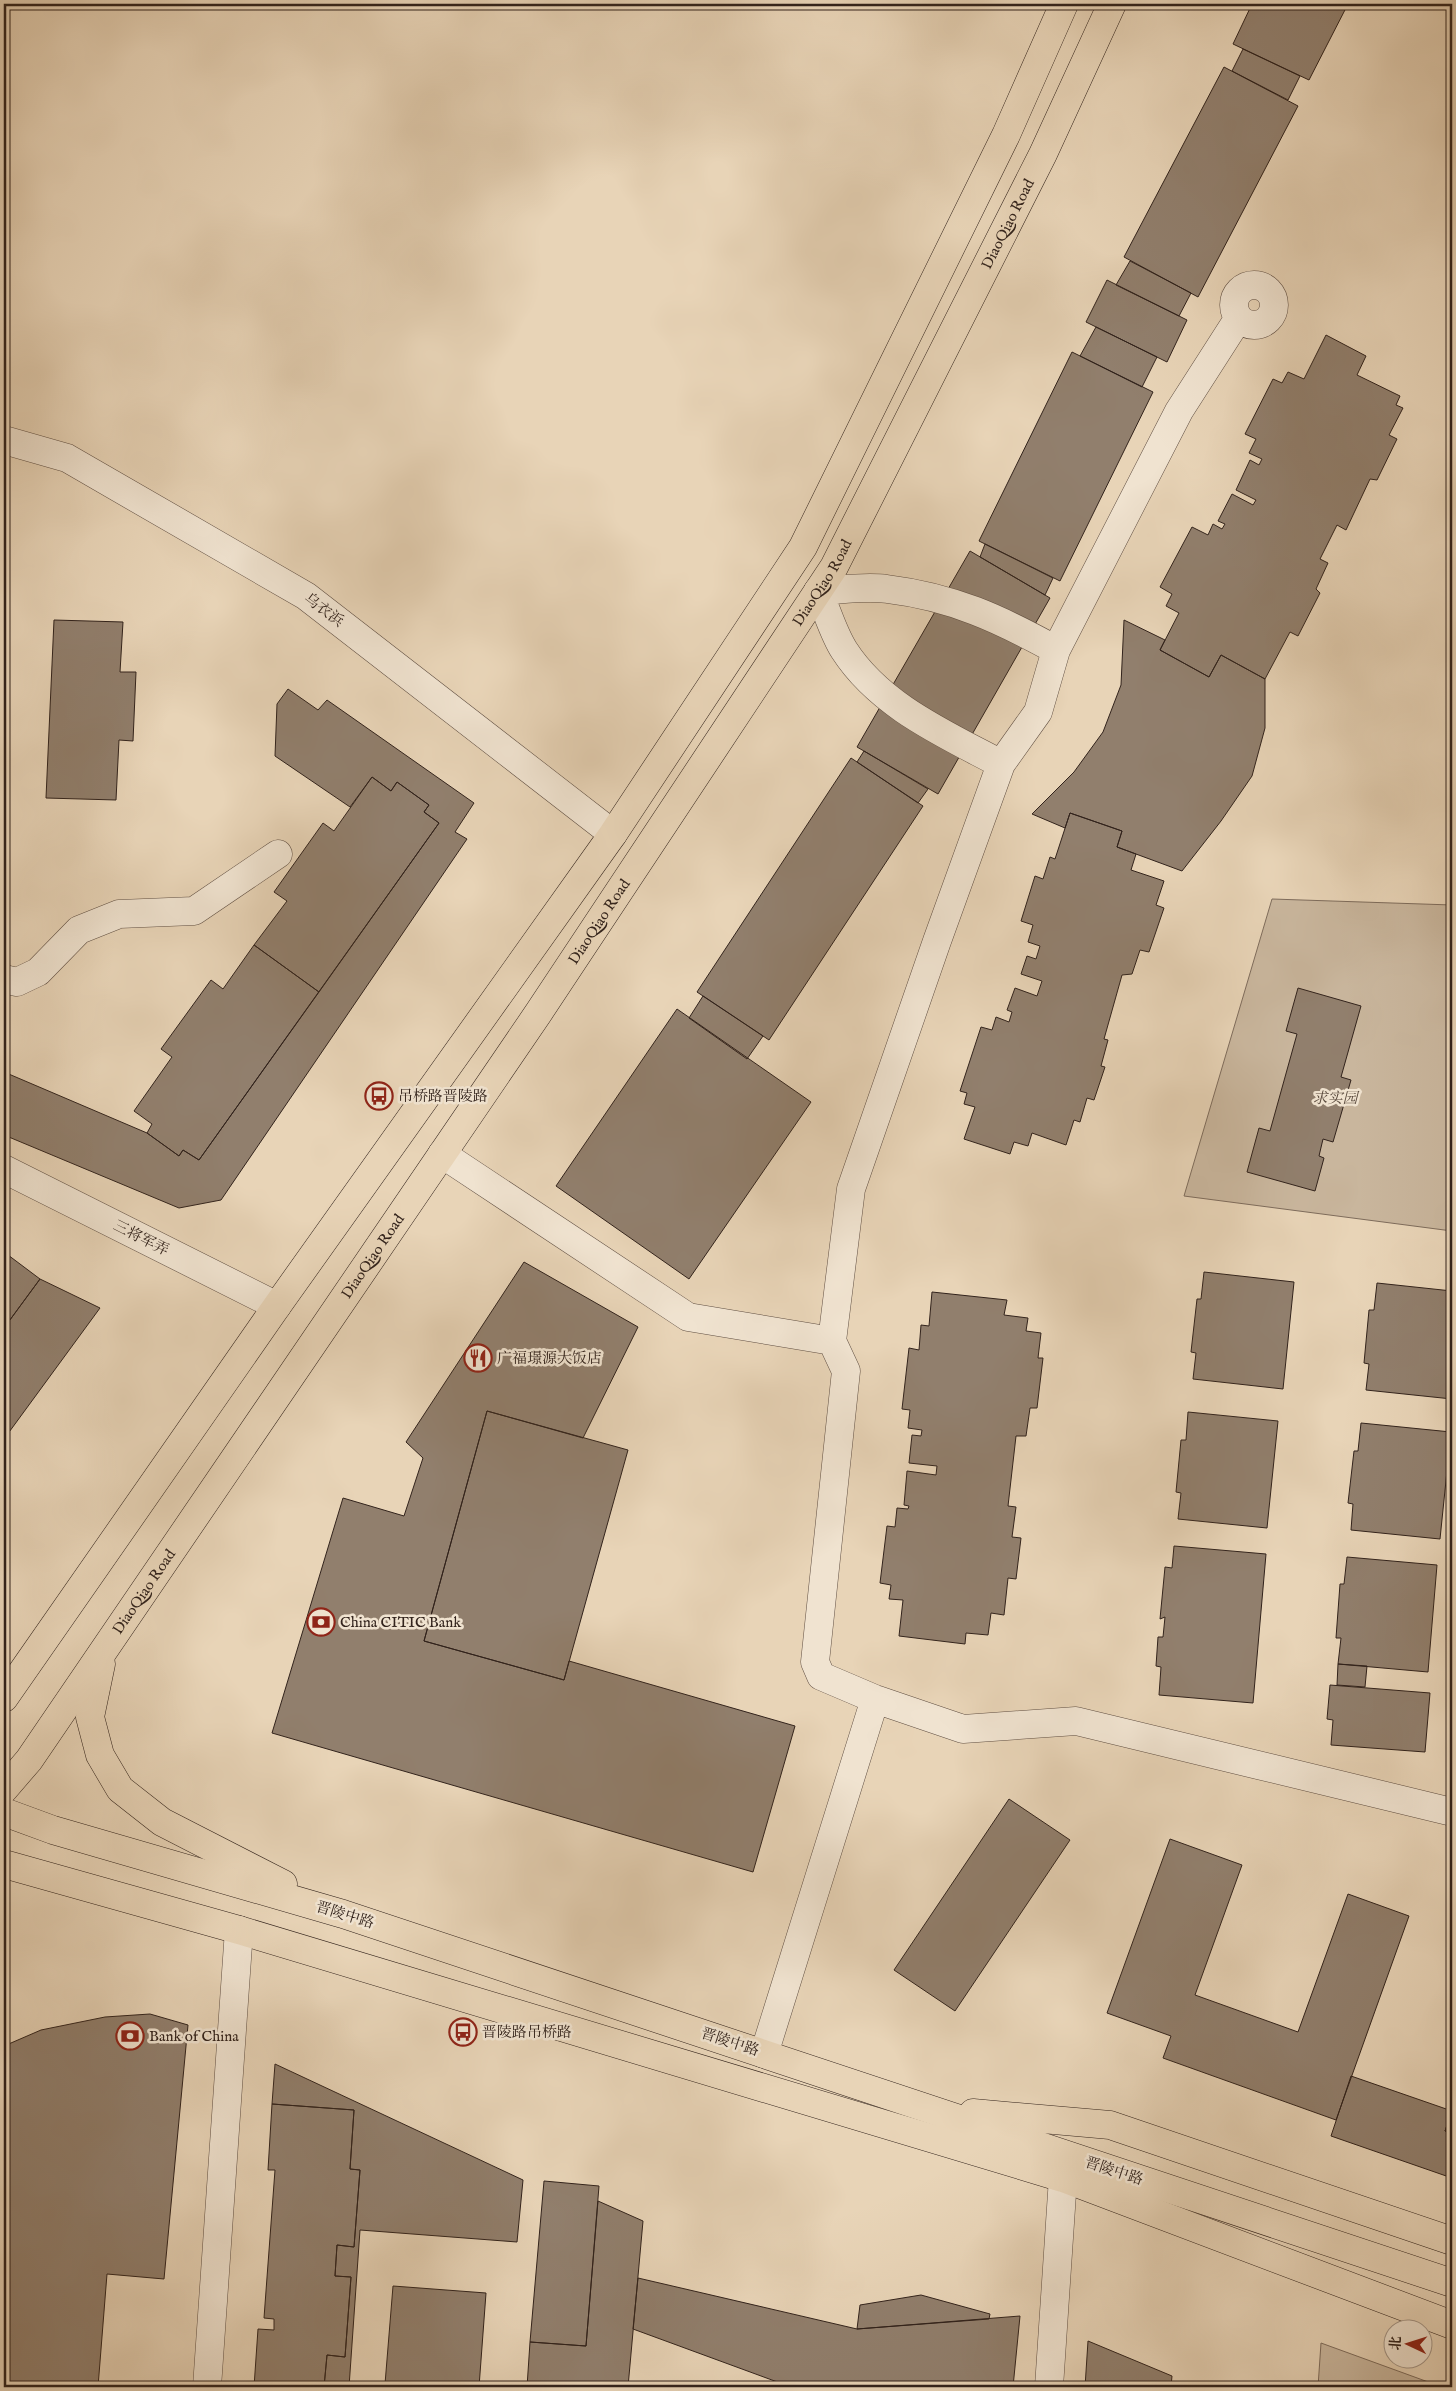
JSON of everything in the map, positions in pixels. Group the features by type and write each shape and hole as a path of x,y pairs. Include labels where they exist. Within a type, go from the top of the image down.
{"main road":[{"path":"4,1698 277,1306 613,834 803,547 1006,135 1064,4"},
{"name":"DiaoQiao Road","path":"4,1788 29,1760 442,1154 834,567 1043,154 1112,4"},
{"path":"103,1652 90,1717 100,1755 120,1788 162,1822 343,1914"},
{"name":"晋陵中路","path":"4,1812 53,1830 343,1914 1452,2282"},
{"name":"晋陵中路","path":"4,1864 239,1930 1064,2178 1452,2325"},
{"path":"925,2108 1110,2125 1452,2241"}],"street":[{"path":"1238,319 1179,411 1056,650 1038,712 1001,764 851,1189 832,1341 846,1370 815,1662 821,1676 875,1699 963,1729 1076,1721 1452,1812"},
{"name":"乌衣浜","path":"4,440 67,458 306,596 613,834"},
{"path":"1001,764 928,724 877,690 844,650 818,591 886,588 961,604 1006,622 1056,650"},
{"path":"4,979 17,982 38,972 79,930 119,914 194,911 278,854"},
{"path":"442,1154 688,1317 832,1341"},
{"name":"三将军弄","path":"4,1169 277,1306"},
{"path":"764,2054 875,1699"},
{"path":"207,2387 239,1930"},
{"path":"1049,2387 1064,2178"}],"green space":[{"name":"求实园","path":"1272,899 1452,905 1452,1231 1184,1196"},
{"path":"1321,2343 1384,2366 1384,2368 1390,2368 1442,2387 1318,2387"}],"building":[{"path":"1252,4 1348,4 1309,80 1233,44"},
{"path":"1243,49 1300,76 1288,100 1232,71"},
{"path":"1224,67 1298,106 1198,297 1124,257"},
{"path":"1130,261 1191,293 1179,316 1116,285"},
{"path":"1107,280 1187,320 1167,362 1086,322"},
{"path":"1096,327 1157,357 1142,387 1080,356"},
{"path":"1326,335 1366,356 1357,375 1400,396 1396,405 1403,408 1389,435 1397,439 1377,480 1370,479 1346,530 1337,525 1320,559 1328,563 1316,589 1320,593 1298,636 1290,632 1265,679 1221,655 1209,677 1160,650 1179,613 1166,606 1172,594 1160,587 1192,527 1208,535 1213,524 1222,529 1225,524 1218,521 1232,494 1253,505 1256,500 1236,490 1250,460 1259,465 1262,459 1249,453 1256,439 1245,434 1273,379 1282,383 1288,372 1304,379"},
{"path":"1072,352 1153,392 1060,581 979,541"},
{"path":"985,544 1053,578 1045,595 980,557"},
{"path":"970,551 1050,598 938,794 857,747"},
{"path":"54,620 123,622 120,672 136,672 133,741 119,740 116,800 46,798"},
{"path":"1124,620 1165,640 1160,650 1209,677 1221,655 1265,679 1265,728 1252,776 1221,821 1182,871 1117,847 1122,831 1070,813 1065,828 1032,814 1074,772 1103,732 1121,685"},
{"path":"288,689 318,710 327,700 474,803 455,832 467,839 221,1200 179,1208 4,1135 4,1072 147,1133 179,1156 183,1150 199,1160 439,823 424,812 429,805 397,782 391,791 372,777 350,807 275,756 277,704"},
{"path":"864,751 928,789 918,803 857,762"},
{"path":"851,758 923,806 769,1040 697,992"},
{"path":"372,777 391,791 397,782 429,805 424,812 439,823 319,992 254,945 287,901 274,892 323,823 334,831"},
{"path":"1070,813 1122,831 1117,847 1136,854 1131,870 1164,881 1156,905 1164,908 1149,952 1140,950 1132,974 1122,975 1104,1039 1108,1040 1101,1066 1105,1067 1094,1100 1087,1098 1080,1122 1074,1120 1066,1145 1032,1133 1028,1146 1014,1142 1010,1154 964,1139 975,1107 964,1104 967,1093 960,1091 981,1027 992,1030 996,1017 1009,1022 1012,1012 1007,1010 1015,988 1037,996 1042,981 1021,974 1027,956 1036,959 1040,946 1028,942 1033,925 1021,921 1035,876 1043,879 1050,857 1055,859"},
{"path":"254,945 319,992 199,1160 183,1150 179,1156 147,1133 152,1124 134,1111 172,1057 161,1049 211,980 223,989"},
{"path":"1298,988 1361,1006 1341,1077 1351,1080 1333,1142 1323,1139 1319,1156 1324,1158 1315,1191 1247,1172 1259,1128 1270,1131 1297,1034 1286,1031"},
{"path":"703,996 763,1036 747,1059 689,1018"},
{"path":"677,1009 811,1102 689,1279 556,1186"},
{"path":"4,1252 40,1279 4,1328"},
{"path":"524,1262 638,1327 583,1438 487,1411 424,1641 564,1680 569,1661 795,1726 753,1872 272,1733 343,1498 404,1516 423,1458 406,1442"},
{"path":"1204,1272 1294,1282 1283,1389 1193,1379 1196,1353 1191,1352 1197,1299 1201,1299"},
{"path":"40,1279 100,1308 4,1439 4,1328"},
{"path":"1377,1283 1452,1291 1452,1399 1366,1390 1369,1364 1364,1363 1369,1310 1374,1310"},
{"path":"932,1292 1007,1300 1004,1315 1028,1318 1026,1331 1041,1333 1038,1358 1043,1358 1037,1408 1030,1408 1026,1436 1016,1436 1008,1506 1016,1507 1012,1537 1021,1538 1016,1579 1008,1578 1004,1615 991,1613 988,1635 966,1633 965,1644 899,1636 903,1600 889,1599 891,1585 880,1583 887,1526 895,1527 897,1508 908,1509 909,1506 904,1505 907,1471 936,1475 937,1466 909,1463 912,1435 921,1436 922,1430 908,1428 910,1410 902,1409 909,1348 919,1350 921,1325 929,1326"},
{"path":"487,1411 628,1450 564,1680 424,1641"},
{"path":"1188,1412 1278,1421 1267,1528 1178,1519 1181,1493 1176,1492 1181,1440 1186,1440"},
{"path":"1361,1423 1451,1432 1440,1539 1351,1530 1353,1504 1348,1503 1354,1451 1358,1451"},
{"path":"1174,1546 1266,1554 1253,1703 1159,1695 1161,1667 1156,1666 1158,1637 1163,1637 1165,1617 1160,1619 1165,1567 1172,1568"},
{"path":"1347,1557 1437,1565 1428,1672 1338,1664 1341,1638 1336,1638 1340,1584 1344,1584"},
{"path":"1338,1664 1367,1666 1365,1687 1337,1685"},
{"path":"1330,1685 1430,1693 1425,1752 1331,1745 1333,1720 1327,1719"},
{"path":"1009,1799 1070,1840 955,2011 894,1970"},
{"path":"1170,1839 1242,1865 1195,1995 1298,2032 1348,1894 1409,1916 1336,2120 1163,2058 1171,2036 1107,2013"},
{"path":"150,2014 188,2025 164,2279 107,2274 98,2387 4,2387 4,2046 41,2030 105,2017"},
{"path":"275,2064 523,2180 517,2242 360,2230 349,2387 324,2387 327,2355 345,2357 351,2277 335,2276 337,2245 354,2247 360,2170 350,2169 354,2110 272,2104"},
{"path":"1351,2076 1452,2111 1445,2131 1452,2134 1452,2178 1331,2136"},
{"path":"272,2104 354,2110 350,2169 360,2170 354,2247 337,2245 335,2276 351,2277 345,2357 327,2355 324,2387 254,2387 258,2329 274,2330 274,2319 264,2318 275,2170 268,2170"},
{"path":"1452,2110 1452,2134 1445,2131"},
{"path":"544,2181 599,2186 586,2346 530,2342"},
{"path":"598,2201 643,2221 628,2387 527,2387 530,2342 586,2346"},
{"path":"638,2278 857,2329 1020,2316 1013,2387 791,2387 633,2329"},
{"path":"393,2286 486,2293 479,2387 413,2387 385,2384"},
{"path":"921,2295 990,2314 989,2319 857,2329 860,2305"},
{"path":"1088,2341 1172,2376 1171,2387 1085,2387"}],"place":[{"name":"吊桥路晋陵路","path":"379,1096"},
{"name":"广福璟源大饭店","path":"478,1358"},
{"name":"China CITIC Bank","path":"321,1622"},
{"name":"晋陵路吊桥路","path":"463,2032"},
{"name":"Bank of China","path":"130,2036"}]}
